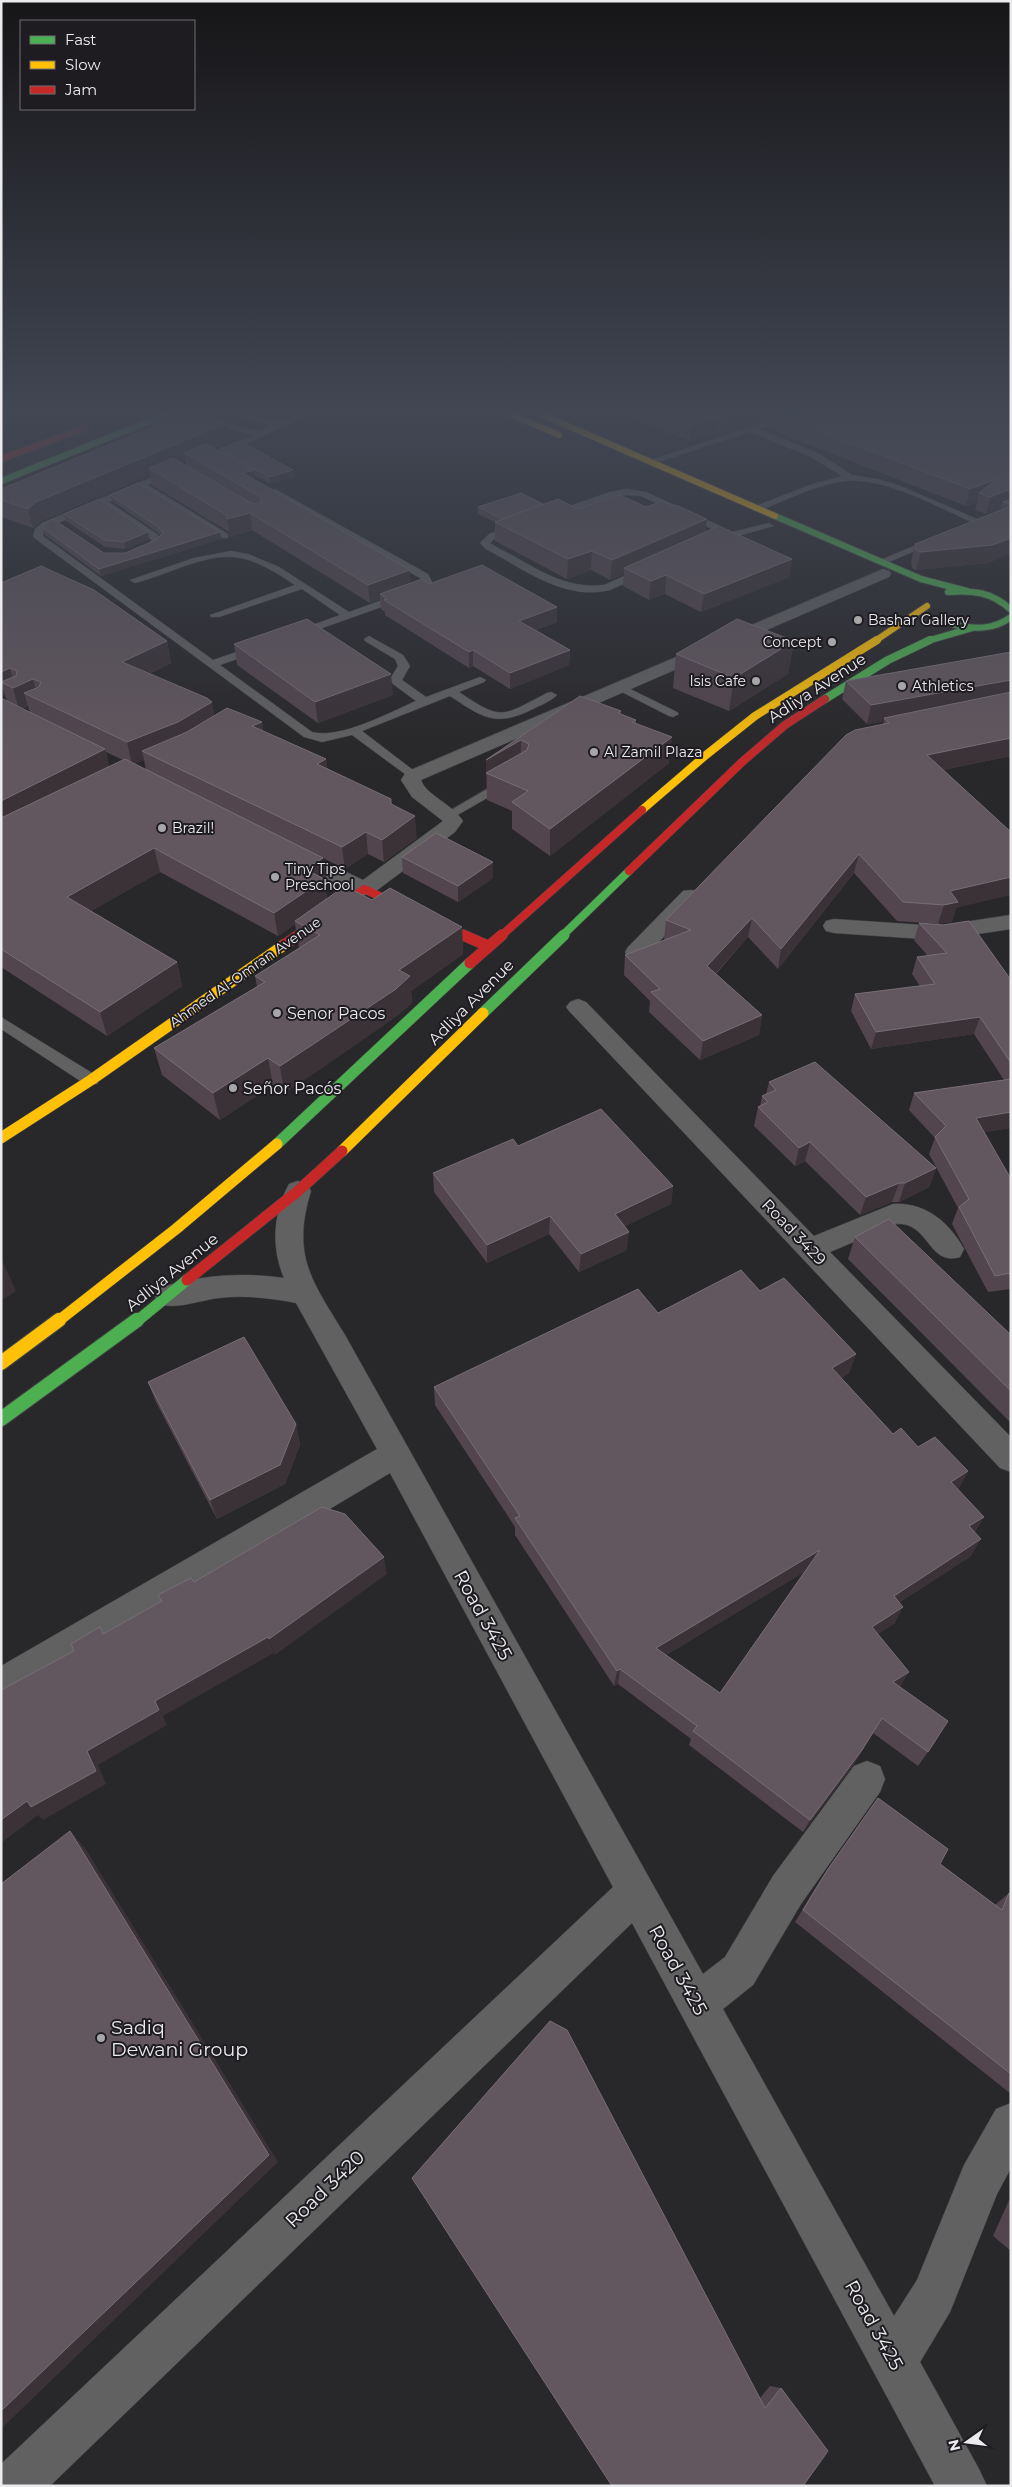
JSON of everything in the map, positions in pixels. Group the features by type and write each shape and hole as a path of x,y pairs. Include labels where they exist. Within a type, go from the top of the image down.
{"main road":[{"path":"783,531 882,568 991,596 1001,600 1011,610"},
{"path":"804,531 882,568 910,587"},
{"path":"967,591 930,599 940,619 972,628 987,628 1003,632"},
{"name":"Adliya Avenue","path":"1,1362 68,1315 212,1200 286,1136 488,946 708,752 772,704 895,630 930,599"},
{"path":"987,628 1007,622 1011,618"},
{"name":"Adliya Avenue","path":"1,1419 168,1296 298,1191 354,1142 531,965 742,762 785,725 866,673 911,649 928,641 972,628"},
{"path":"364,889 488,946"},
{"name":"Ahmed Al-Omran Avenue","path":"1,1138 91,1080 364,889"}],"street":[{"path":"450,814 415,788 411,780 413,776 729,640 882,568"},
{"name":"Ahmed Al-Omran Avenue","path":"364,889 448,828 453,821 450,814"},
{"path":"277,846 364,889"},
{"path":"636,952 704,882"},
{"path":"834,926 938,933 1011,922"},
{"name":"Road 3429","path":"578,1007 1011,1458"},
{"name":"Road 3425","path":"298,1191 291,1207 287,1242 290,1260 306,1294 962,2486"},
{"path":"810,1248 894,1214 907,1212 920,1216 950,1249"},
{"path":"168,1296 196,1288 252,1284 306,1294"},
{"path":"1,1686 395,1454"},
{"path":"697,2004 739,1971 787,1890 867,1779"},
{"name":"Road 3420","path":"14,2486 635,1892"},
{"path":"894,2360 934,2296 980,2181 1011,2124"}],"lane":[{"path":"39,531 38,537 41,540 308,735 330,738 480,680"},
{"path":"123,556 151,546 157,540 146,531"},
{"path":"217,531 225,536"},
{"path":"285,639 417,591 425,586 426,579 343,531"},
{"path":"506,531 492,536 485,542 488,547 566,587 590,590 606,588 725,531"},
{"path":"710,531 717,535 740,531"},
{"path":"882,568 945,536"},
{"path":"135,580 219,555 231,554 258,560 349,616"},
{"path":"215,615 301,586"},
{"path":"369,639 398,657 404,666 396,679 397,682 425,702"},
{"path":"729,640 747,647"},
{"path":"211,665 266,645"},
{"path":"620,686 673,714"},
{"path":"452,692 486,714 497,716 509,714 551,696"},
{"path":"353,730 413,776"},
{"path":"450,814 514,777"},
{"path":"1,1022 91,1080"}],"building":[{"path":"47,531 71,531 104,553 125,553 156,540 163,533 161,531 220,532 99,569"},
{"path":"90,531 148,532 124,542 104,540"},
{"path":"280,531 343,531 410,570 368,585"},
{"path":"513,531 679,531 612,560 592,551 568,559"},
{"path":"708,531 730,531 792,559 704,594 666,575 651,581 624,568"},
{"path":"948,531 1011,531 1011,538 993,545 921,552 916,550 915,544"},
{"path":"482,565 557,607 519,621 570,650 510,673 473,650 469,652 384,600 387,599 380,594 422,579 429,584"},
{"path":"41,566 94,590 167,641 122,662 207,698 212,702 178,722 127,742 24,693 39,687 41,682 33,679 13,688 1,682 16,676 17,671 10,668 1,672 1,583"},
{"path":"307,619 391,674 315,702 234,644"},
{"path":"737,619 794,641 734,678 676,654"},
{"path":"1011,652 1011,680 871,705 846,681"},
{"path":"1011,692 1011,738 927,755 1011,832 1011,877 950,891 958,902 944,905 903,902 859,854 781,949 752,918 707,966 762,1015 703,1041 651,992 660,989 625,955 691,930 666,920 846,735 855,730 889,723 884,718"},
{"path":"580,696 621,711 618,713 636,720 632,722 672,737 550,829 512,802 528,791 486,773 527,750 529,744 521,740 486,760"},
{"path":"1,698 105,749 1,801"},
{"path":"227,708 262,722 252,726 326,759 317,764 391,799 391,804 415,816 382,840 366,832 342,847 142,751 187,732"},
{"path":"125,759 323,858 305,869 324,879 274,913 154,848 67,897 177,962 100,1012 1,949 1,818"},
{"path":"436,833 493,862 458,886 402,857"},
{"path":"345,886 372,900 390,888 462,927 399,970 410,976 396,989 280,1066 268,1058 213,1093 154,1048 265,982 255,976 320,935 295,921"},
{"path":"969,921 1011,980 1011,1063 980,1017 876,1032 855,994 935,984 917,957 947,953 919,923 943,925"},
{"path":"815,1062 936,1168 905,1183 899,1183 866,1197 810,1142 799,1148 758,1107 768,1102 762,1096 776,1090 769,1082"},
{"path":"1011,1079 1011,1112 976,1118 1011,1179 1011,1273 995,1276 959,1207 969,1199 935,1137 946,1126 914,1093"},
{"path":"601,1109 673,1186 615,1214 629,1232 581,1254 550,1216 487,1245 433,1173 513,1139 518,1146"},
{"path":"889,1219 1011,1335 1011,1391 855,1237"},
{"path":"741,1270 760,1291 784,1278 856,1354 832,1368 893,1434 901,1428 918,1447 935,1437 968,1471 951,1482 984,1517 969,1526 981,1539 894,1596 903,1607 872,1627 909,1672 893,1682 948,1721 928,1752 882,1718 862,1750 810,1820 693,1731 697,1726 620,1669 617,1671 515,1518 520,1516 434,1387 638,1289 658,1313","holes":["820,1550 720,1693 656,1648"]},
{"path":"244,1337 296,1424 280,1465 210,1500 148,1382"},
{"path":"322,1507 345,1514 384,1557 269,1639 268,1637 155,1701 159,1710 87,1751 96,1771 31,1807 27,1801 1,1820 1,1690 74,1651 71,1644 100,1627 103,1634 162,1601 158,1595 191,1578 194,1582"},
{"path":"878,1798 948,1849 940,1864 1002,1910 1009,1893 1011,1894 1011,2074 803,1910 828,1869"},
{"name":"Sadiq Dewani Group","path":"70,1831 269,2155 1,2411 1,1884"},
{"path":"550,2021 567,2030 765,2408 781,2388 828,2451 803,2486 612,2486 412,2178"}],"traffic: fast":[{"path":"810,531 921,579 967,591"},
{"path":"948,592 965,591 990,595 1011,610"},
{"path":"955,625 992,627 1005,622 1011,617"},
{"path":"825,699 901,653 932,639 972,628"},
{"path":"483,1013 629,871"},
{"path":"277,1144 470,963"},
{"path":"1,1419 138,1320 187,1280"}],"traffic: slow":[{"path":"642,810 738,728 772,704 889,632 927,606"},
{"path":"1,1138 91,1080 284,945"},
{"path":"342,1151 483,1013"},
{"path":"1,1363 141,1257 277,1144"}],"traffic: jam":[{"path":"629,871 742,762 785,725 825,699"},
{"path":"470,963 642,810"},
{"path":"284,945 364,889 488,946"},
{"path":"187,1280 298,1191 342,1151"}],"place":[{"name":"Bashar Gallery","path":"858,620"},
{"name":"Concept","path":"832,642"},
{"name":"Isis Cafe","path":"756,681"},
{"name":"Athletics","path":"902,686"},
{"name":"Al Zamil Plaza","path":"594,752"},
{"name":"Brazil!","path":"162,828"},
{"name":"Tiny Tips Preschool","path":"275,877"},
{"name":"Senor Pacos","path":"277,1013"},
{"name":"Señor Pacós","path":"233,1088"},
{"name":"Sadiq Dewani Group","path":"101,2038"}]}
